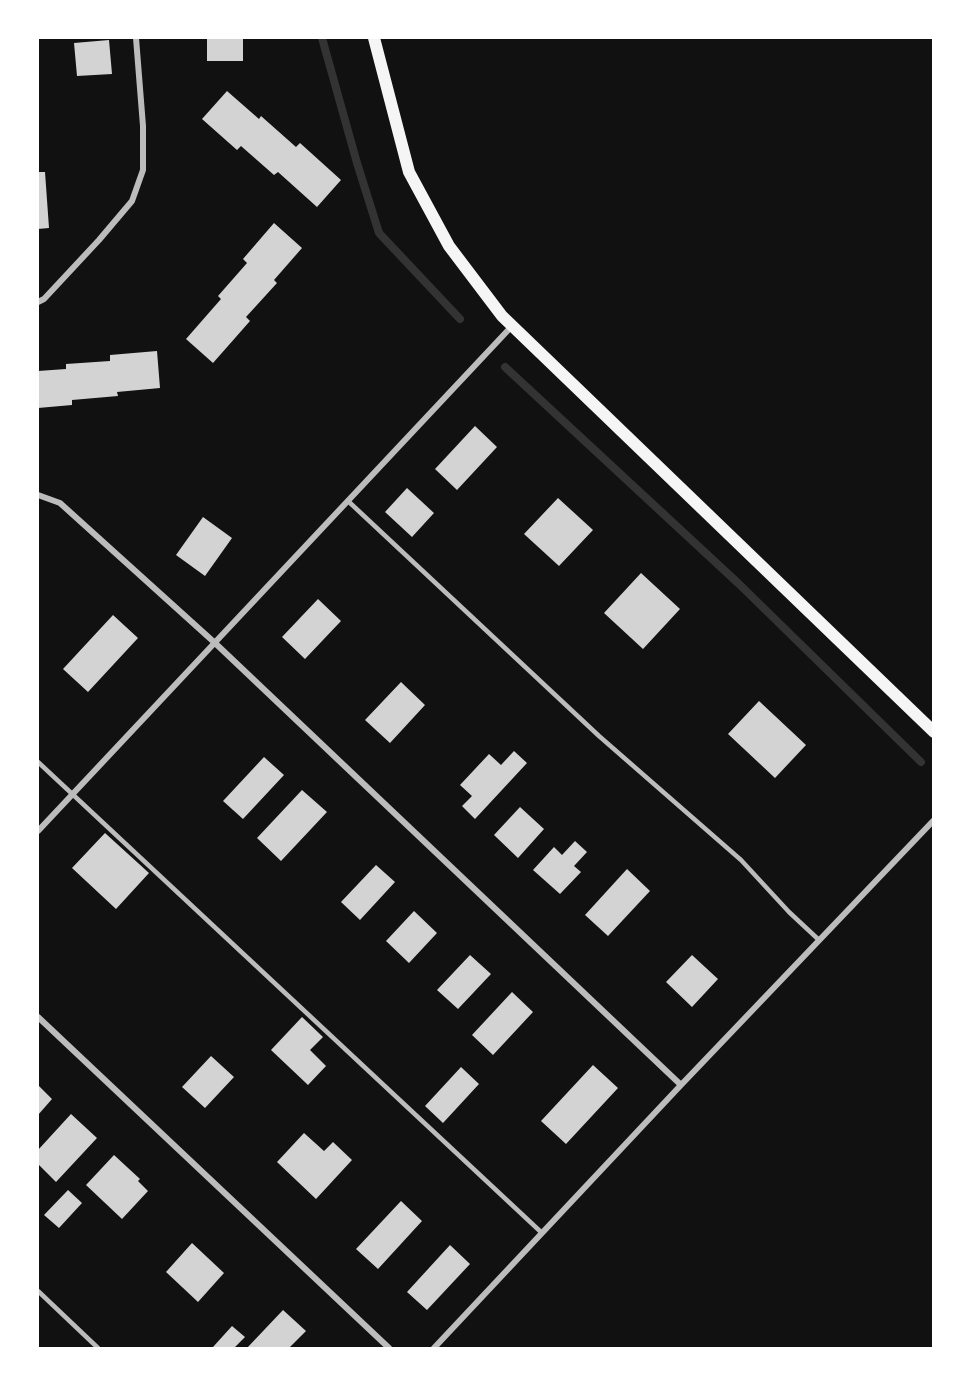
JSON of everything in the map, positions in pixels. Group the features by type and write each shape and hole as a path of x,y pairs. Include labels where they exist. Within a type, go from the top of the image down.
{"main road":[{"path":"374,38 410,172 449,246 502,316 933,732"}],"street":[{"path":"38,302 44,299 76,265 132,201 143,170 143,126 136,38"},
{"path":"38,831 512,326"},
{"path":"38,495 60,503 215,643 681,1085"},
{"path":"434,1348 933,820"},
{"path":"38,1017 389,1348"}],"lane":[{"path":"348,501 599,736 741,860 789,912 819,940"},
{"path":"38,762 542,1233"},
{"path":"38,1291 98,1348"}],"building":[{"path":"207,38 243,38 243,61 207,61"},
{"path":"109,40 112,74 77,76 74,43"},
{"path":"227,91 259,119 261,116 296,147 300,143 341,180 317,207 278,172 274,175 241,146 237,150 202,119"},
{"path":"38,172 45,172 49,228 38,229"},
{"path":"274,223 302,248 274,280 277,283 246,317 250,321 213,363 186,339 221,299 218,296 247,263 243,259"},
{"path":"157,351 160,388 117,392 118,396 72,400 72,405 38,408 38,371 66,369 66,364 110,361 110,355"},
{"path":"475,426 497,447 457,490 435,469"},
{"path":"407,488 434,513 412,537 385,512"},
{"path":"558,498 593,530 559,566 524,534"},
{"path":"203,517 232,538 205,576 176,555"},
{"path":"641,573 680,609 643,649 604,613"},
{"path":"318,599 341,621 305,659 282,637"},
{"path":"113,615 138,638 88,692 63,669"},
{"path":"401,682 425,705 390,743 365,720"},
{"path":"759,701 806,745 775,778 728,734"},
{"path":"514,751 527,763 475,819 462,806 472,796 460,785 489,754 501,765"},
{"path":"264,757 284,775 243,819 223,801"},
{"path":"302,790 327,812 281,861 257,838"},
{"path":"520,807 544,829 518,858 494,835"},
{"path":"105,833 149,873 116,909 72,868"},
{"path":"575,841 587,852 574,866 581,872 560,894 533,870 554,847 562,855"},
{"path":"376,865 395,882 360,920 341,902"},
{"path":"627,869 650,891 608,936 585,915"},
{"path":"414,911 437,933 409,963 386,941"},
{"path":"470,955 491,974 458,1009 437,990"},
{"path":"692,955 718,979 692,1007 666,982"},
{"path":"512,992 533,1012 493,1055 472,1035"},
{"path":"302,1017 323,1037 310,1050 326,1066 308,1085 271,1050"},
{"path":"211,1056 234,1077 205,1108 182,1087"},
{"path":"593,1065 618,1088 566,1144 541,1121"},
{"path":"461,1067 479,1084 443,1123 425,1106"},
{"path":"38,1085 52,1099 38,1115"},
{"path":"71,1114 97,1138 56,1182 38,1164 38,1150"},
{"path":"304,1133 324,1151 333,1142 352,1160 316,1199 277,1162"},
{"path":"114,1155 140,1179 138,1181 148,1191 122,1219 86,1185"},
{"path":"68,1190 82,1203 59,1228 44,1215"},
{"path":"401,1201 422,1221 378,1269 356,1249"},
{"path":"192,1243 224,1273 198,1302 166,1272"},
{"path":"450,1245 470,1264 427,1310 407,1292"},
{"path":"283,1310 306,1331 289,1348 247,1348"},
{"path":"232,1326 245,1337 234,1348 213,1347"}],"waterway":[{"path":"322,38 379,233 460,319"},
{"path":"505,367 739,584 921,762"}]}
